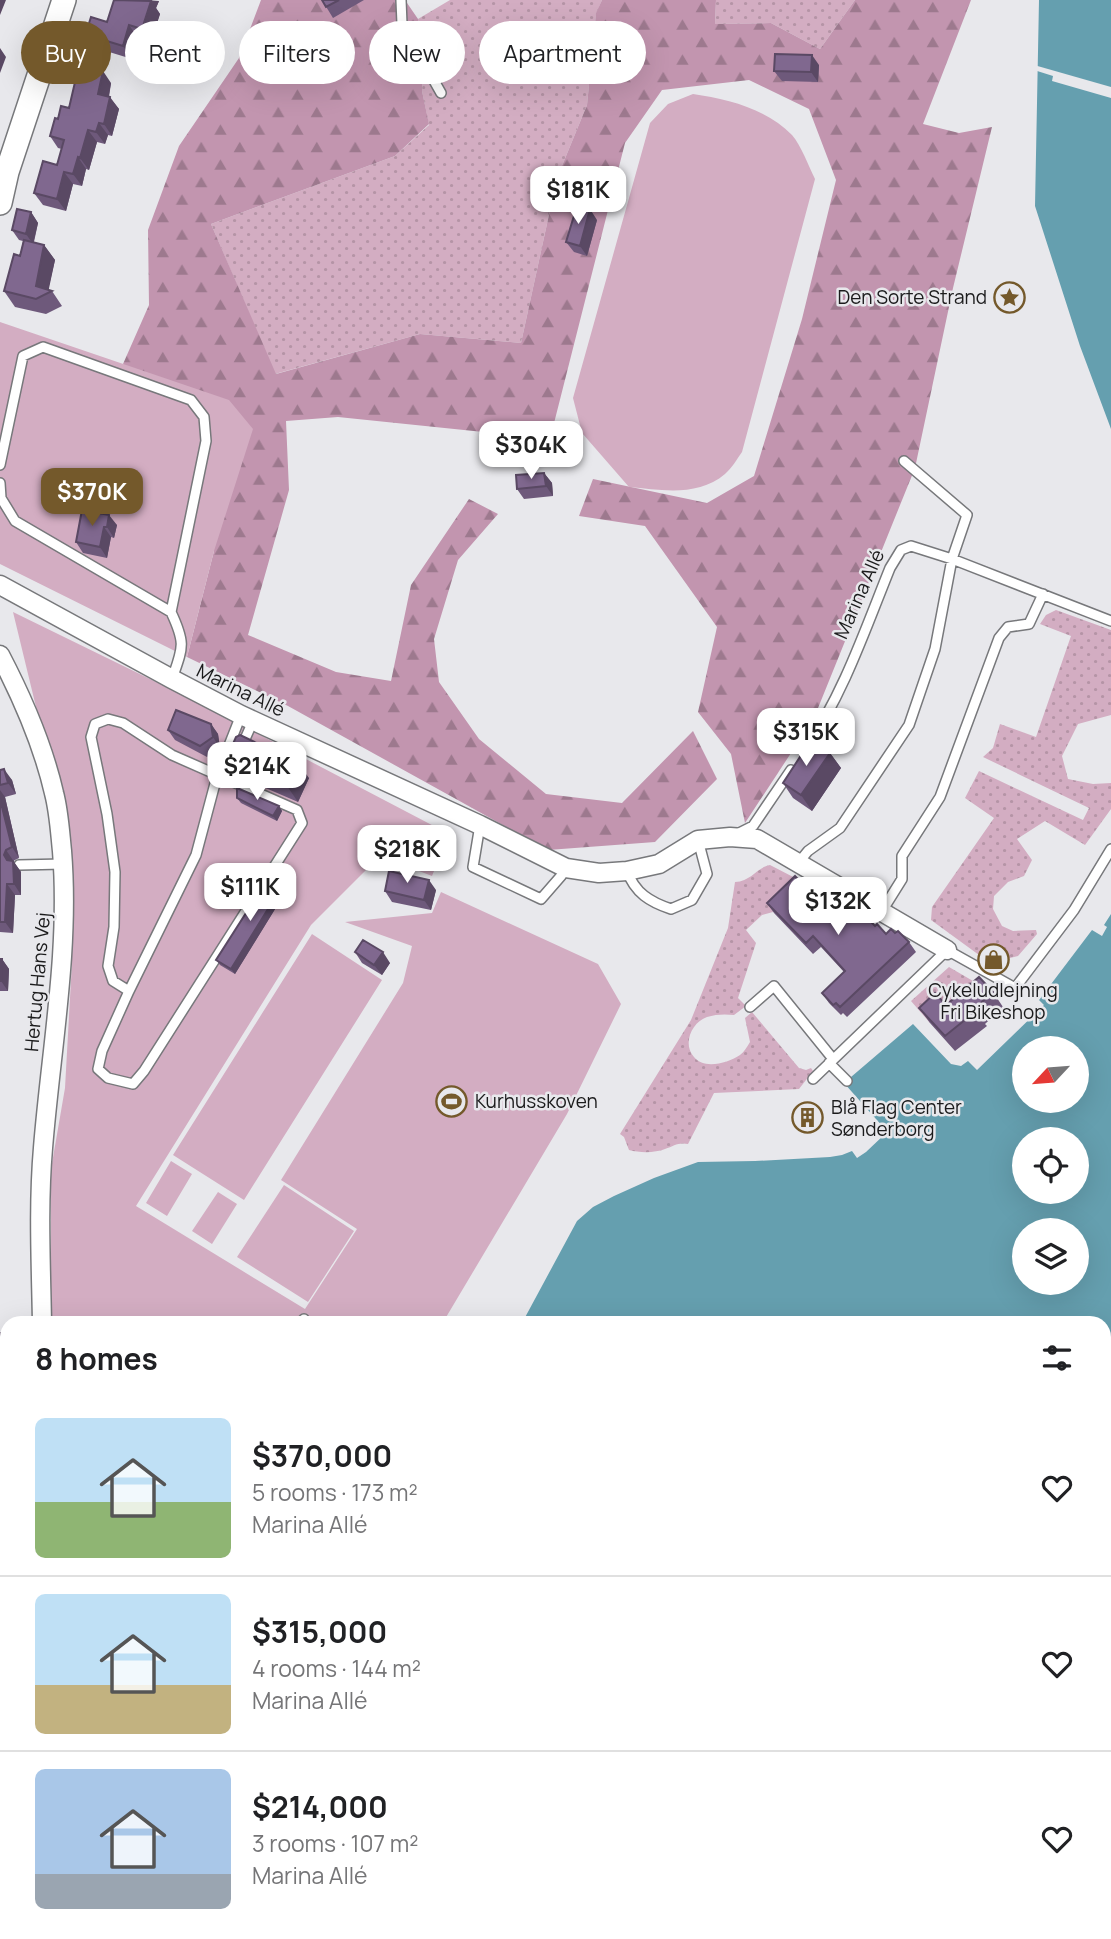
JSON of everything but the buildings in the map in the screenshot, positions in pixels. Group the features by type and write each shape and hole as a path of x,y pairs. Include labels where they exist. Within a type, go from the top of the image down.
{"street":[{"path":"0,203 4,170 64,0"},
{"name":"Marina Allé","path":"0,585 247,718 480,825 566,868 599,873 627,871 659,864 698,840 730,837 757,839 947,950"},
{"name":"Hertug Hans Vej","path":"0,655 16,684 40,742 55,794 63,864 64,941 43,1151 40,1247 42,1316"}],"lane":[{"path":"401,0 402,24 441,93"},
{"path":"0,465 23,356 43,348 191,400 204,417 206,441 170,612"},
{"path":"799,862 808,851 840,828 909,725 934,649 952,559 967,515 904,461"},
{"path":"0,483 1,498 15,521 170,612 180,632 182,650 172,679"},
{"name":"Marina Allé","path":"803,753 841,690 890,568 901,550 911,546 952,559 1111,621"},
{"path":"882,911 902,879 902,856 940,797 999,638 1008,627 1029,624 1043,594"},
{"path":"129,991 113,981 108,967 114,927 115,872 107,814 91,737 95,724 108,719 123,723 172,754 217,776 297,810 302,823 134,1084 108,1077 98,1069 102,1051 196,855 217,776 247,718"},
{"path":"227,780 247,718"},
{"name":"Marina Allé","path":"730,837 753,826 796,764"},
{"path":"480,825 473,867 541,900 566,868"},
{"path":"627,871 630,879 650,902 671,909 692,900 708,874 698,840"},
{"name":"Marina Allé","path":"947,950 1016,989 1074,910 1111,849"},
{"path":"19,865 63,864"},
{"path":"813,1079 947,950"},
{"path":"750,1007 774,986 847,1081"}],"shaded area":[{"path":"450,0 602,0 595,21 479,21 479,84 589,84 587,105 557,178 521,343 420,334 275,374 211,224 395,156 429,125 422,84 465,84 465,21 418,19"},
{"path":"716,0 855,0 820,49 771,23 715,24"},
{"path":"693,94 746,107 771,118 799,144 815,179 742,452 725,474 703,486 679,490 629,487 582,433 573,398 650,123 668,104"},
{"path":"0,322 229,400 253,429 214,551 187,657 0,564"},
{"path":"1056,610 1111,630 1111,715 1078,724 1062,756 1068,779 1093,784 1111,783 1111,809 1085,845 1045,821 1017,839 1032,860 1024,876 1008,882 994,896 993,909 1002,926 1013,931 1036,930 1037,934 1018,956 990,963 931,920 932,907 994,818 965,798 979,771 1083,820 1089,808 983,757 993,748 1000,724 1036,737 1071,636 1040,624 1046,615"},
{"path":"13,612 197,702 449,834 432,876 380,856 311,925 136,1206 305,1309 357,1229 281,1180 403,983 412,946 345,922 432,913 441,892 598,964 621,1004 567,1114 447,1316 51,1316 51,1169 65,1088 72,962 70,829"},
{"path":"770,865 799,880 794,885 797,890 773,912 762,915 746,930 756,943 738,998 746,1006 734,1015 714,1015 697,1024 690,1034 690,1052 698,1061 710,1064 735,1058 750,1042 745,1018 752,1012 799,1068 811,1068 813,1071 799,1089 714,1093 688,1144 652,1152 629,1150 620,1134 691,1020 728,928 735,882 746,879"},
{"path":"312,934 382,980 244,1200 173,1155"},
{"path":"949,967 985,988 930,1023 911,1001"},
{"path":"171,1161 192,1174 167,1216 146,1203"},
{"path":"284,1185 354,1231 308,1302 237,1257"},
{"path":"218,1192 237,1204 212,1244 192,1231"}],"green space":[{"path":"261,0 405,0 419,21 369,21 369,84 422,84 429,124 395,156 211,224 276,374 420,334 521,343 557,178 587,105 589,84 646,84 646,21 595,21 602,0 716,0 715,24 771,23 820,49 855,0 971,0 923,124 959,133 992,127 953,288 915,468 814,718 745,823 731,754 698,712 717,627 645,526 579,516 593,479 707,503 754,476 802,319 836,180 809,109 749,80 662,90 625,143 550,439 338,417 286,421 289,490 248,635 336,672 391,681 411,585 469,499 498,514 458,560 434,639 439,682 479,739 546,794 622,803 693,731 717,779 655,842 548,850 288,706 187,657 214,551 123,364 149,305 148,230 179,146 221,84 225,84 225,79 239,58 239,84 355,84 355,21 253,21"}],"water":[{"path":"1039,0 1111,0 1111,429 1080,346 1035,206"},
{"path":"1111,914 1111,1316 526,1316 577,1221 593,1207 614,1196 698,1162 830,1157 852,1151 857,1158 866,1152 885,1134 884,1128 844,1083 913,1024 951,1064 961,1066 968,1061 977,1070 1012,1036 1012,1113 1089,1113 1089,1036 1012,1036 1044,1005 1039,1000 1092,930 1102,936 1107,927 1104,925"}],"pier":[{"path":"1034,65 1111,87 1111,98 1052,81 1053,76 1034,70"}],"place":[{"name":"Den Sorte Strand","path":"1010,297"},
{"name":"Cykeludlejning Fri Bikeshop","path":"993,959"},
{"name":"Kurhusskoven","path":"452,1101"},
{"name":"Blå Flag Center Sønderborg","path":"808,1118"}]}
